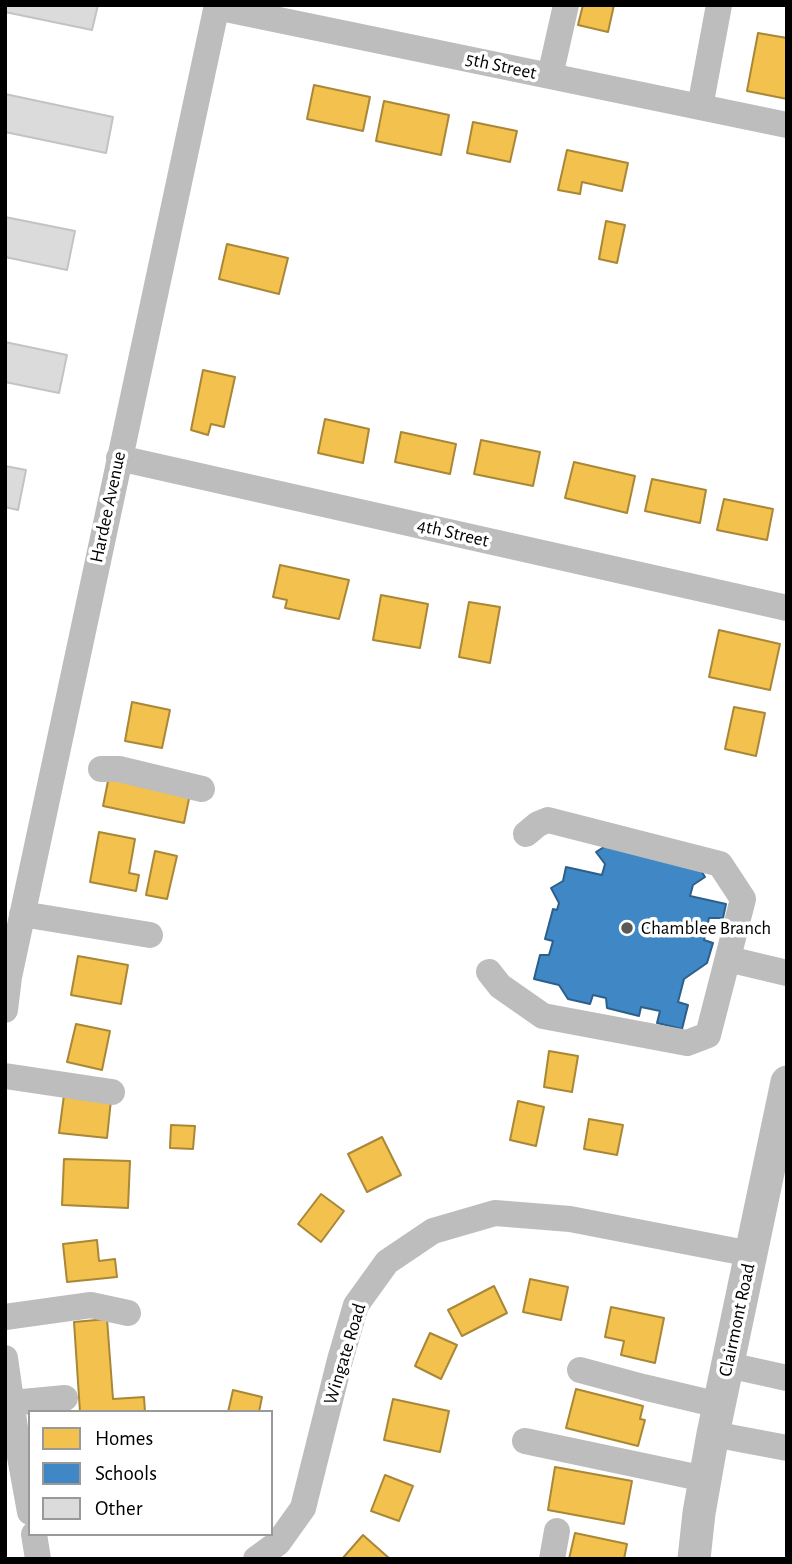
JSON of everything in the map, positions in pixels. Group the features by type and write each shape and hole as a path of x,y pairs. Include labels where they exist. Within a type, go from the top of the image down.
{"main road":[{"name":"Clairmont Road","path":"694,1559 716,1420 786,1088"}],"street":[{"path":"550,76 566,5"},
{"path":"699,107 719,5"},
{"name":"5th Street","path":"216,6 787,125"},
{"name":"Hardee Avenue","path":"5,1010 22,914 63,762 119,458 163,309 216,6"},
{"name":"4th Street","path":"119,458 787,608"},
{"path":"101,769 119,769 202,789"},
{"path":"489,972 500,986 543,1016 687,1043 708,1035 743,899 720,864 548,820 526,834"},
{"path":"22,914 150,935"},
{"path":"728,959 787,973"},
{"path":"5,1076 112,1092"},
{"name":"Wingate Road","path":"256,1559 278,1543 303,1508 356,1305 387,1262 433,1231 495,1213 583,1221 751,1254"},
{"path":"5,1317 91,1305 128,1313"},
{"path":"5,1358 28,1500"},
{"path":"728,1365 787,1378"},
{"path":"580,1370 787,1448"},
{"path":"12,1403 65,1398"},
{"path":"525,1441 705,1479"},
{"path":"552,1559 557,1531"},
{"path":"34,1536 38,1559"}],"building: Homes":[{"path":"583,5 614,5 608,32 578,25"},
{"path":"758,33 787,38 787,99 747,91"},
{"path":"314,85 370,97 363,131 307,119"},
{"path":"384,101 449,115 441,155 376,141"},
{"path":"473,122 517,131 510,162 467,153"},
{"path":"567,150 628,163 622,191 582,182 580,194 558,190"},
{"path":"606,221 625,225 617,263 599,259"},
{"path":"227,244 288,258 279,294 219,279"},
{"path":"203,370 235,377 224,427 211,424 208,435 191,430"},
{"path":"325,419 369,429 363,463 318,453"},
{"path":"401,432 456,444 450,474 395,462"},
{"path":"481,440 540,452 533,486 474,474"},
{"path":"574,462 635,476 627,513 565,498"},
{"path":"652,479 706,490 700,523 645,511"},
{"path":"724,499 773,509 767,540 717,530"},
{"path":"280,565 349,580 339,619 285,608 287,600 273,597"},
{"path":"381,595 428,604 420,648 373,640"},
{"path":"469,602 500,607 490,663 459,657"},
{"path":"719,630 780,644 770,690 709,677"},
{"path":"132,702 170,710 162,748 125,741"},
{"path":"734,707 765,713 756,756 725,749"},
{"path":"110,771 191,789 184,823 103,806"},
{"path":"99,832 135,839 129,873 139,875 136,891 90,882"},
{"path":"155,851 177,856 167,899 146,895"},
{"path":"78,956 128,965 121,1004 71,995"},
{"path":"76,1024 110,1031 102,1070 67,1062"},
{"path":"549,1051 578,1056 572,1092 544,1087"},
{"path":"64,1095 111,1100 107,1138 59,1133"},
{"path":"518,1101 544,1107 536,1146 510,1140"},
{"path":"589,1119 623,1125 617,1155 584,1149"},
{"path":"171,1125 195,1126 193,1149 170,1148"},
{"path":"382,1137 401,1175 367,1192 348,1154"},
{"path":"64,1159 130,1161 128,1208 62,1205"},
{"path":"321,1194 344,1211 321,1242 298,1224"},
{"path":"97,1240 99,1261 115,1259 117,1277 67,1282 63,1244"},
{"path":"530,1279 568,1287 561,1320 523,1312"},
{"path":"494,1286 507,1313 462,1336 448,1310"},
{"path":"611,1307 664,1318 655,1363 621,1355 624,1341 605,1337"},
{"path":"107,1319 113,1399 144,1397 145,1410 80,1410 74,1322"},
{"path":"430,1333 457,1345 441,1379 415,1366"},
{"path":"576,1389 643,1406 640,1419 645,1420 638,1446 566,1428"},
{"path":"233,1390 262,1397 259,1410 228,1410"},
{"path":"393,1399 449,1411 440,1452 384,1440"},
{"path":"555,1467 632,1481 624,1524 548,1510"},
{"path":"385,1475 413,1486 399,1521 371,1511"},
{"path":"575,1533 627,1544 624,1559 569,1559"},
{"path":"363,1535 390,1559 342,1559"}],"building: Schools":[{"name":"Chamblee Branch","path":"607,845 697,864 705,877 693,885 690,896 726,904 723,918 709,918 704,940 713,943 707,963 684,979 678,1002 688,1005 682,1029 657,1023 660,1011 641,1007 639,1016 607,1008 606,998 593,995 590,1004 568,999 559,985 534,979 540,955 549,955 553,941 545,939 553,909 557,910 559,903 551,888 563,881 566,867 602,875 605,864 596,852"}],"building: Other":[{"path":"5,5 98,5 92,30 5,12"},
{"path":"5,94 113,117 106,153 5,132"},
{"path":"5,217 75,231 67,270 5,257"},
{"path":"5,342 67,355 59,393 5,382"},
{"path":"5,466 26,470 18,510 5,507"}],"place":[{"name":"Chamblee Branch","path":"627,928"}]}
